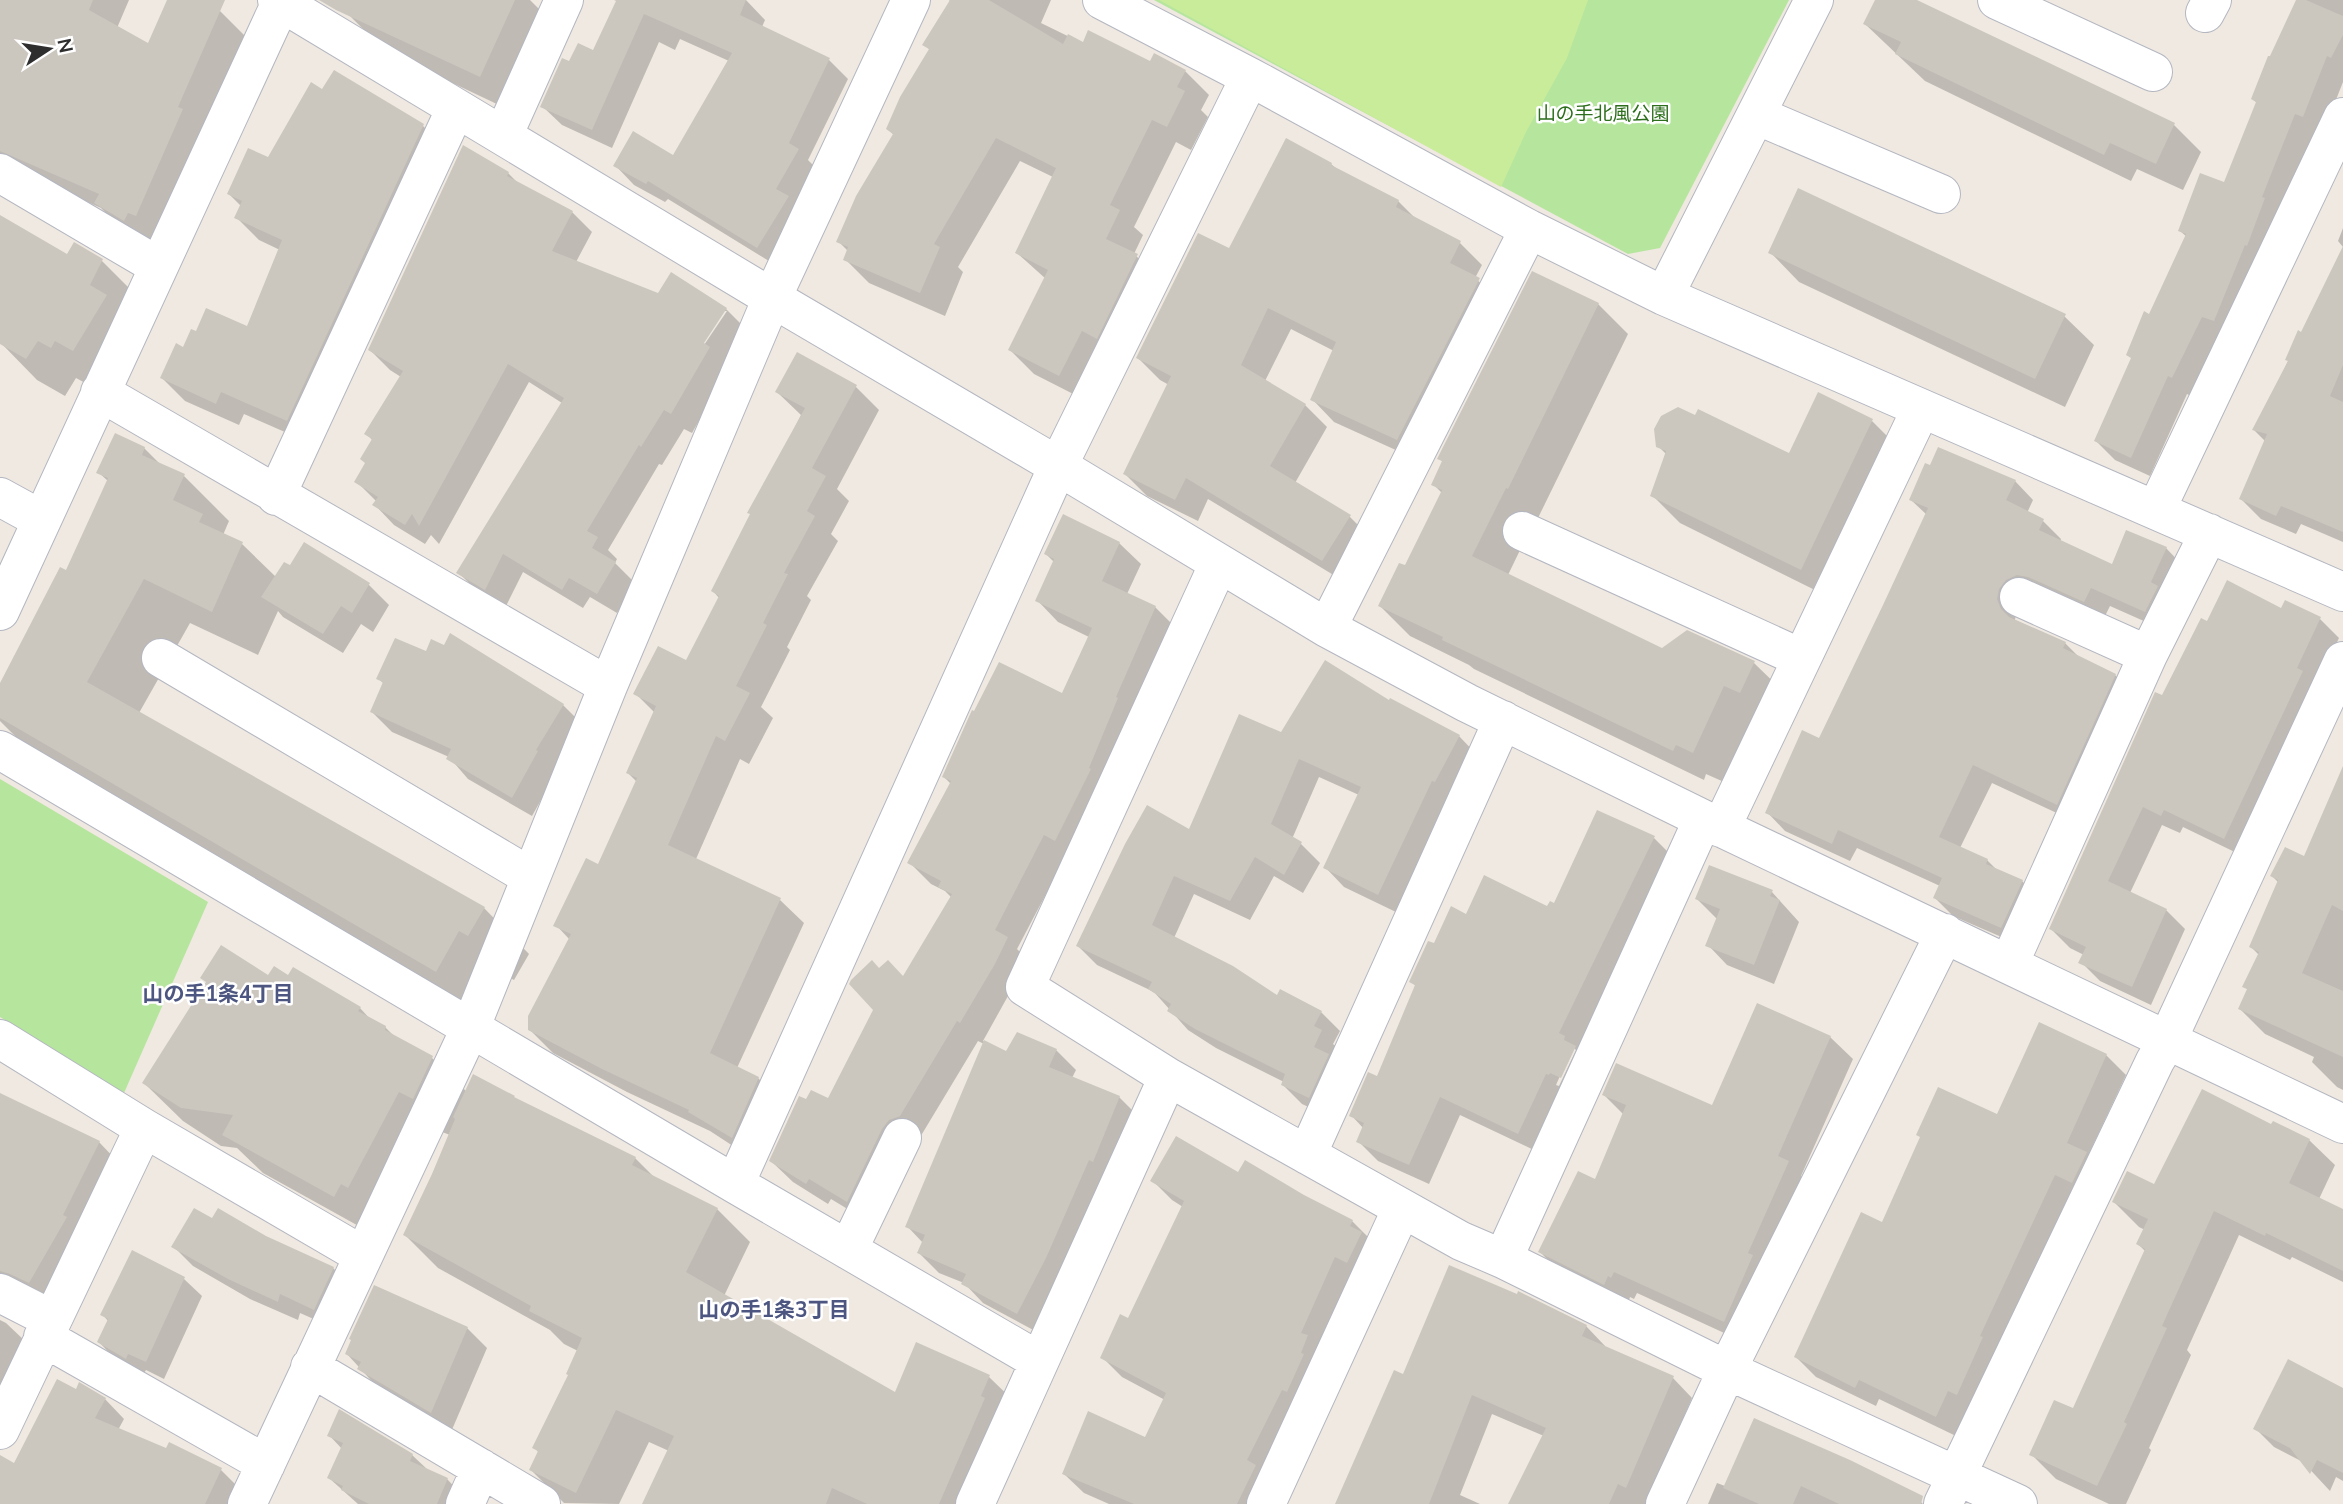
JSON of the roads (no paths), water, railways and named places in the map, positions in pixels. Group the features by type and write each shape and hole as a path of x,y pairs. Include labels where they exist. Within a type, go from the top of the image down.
{"street":[{"path":"503,136 564,0"},
{"path":"247,1504 470,1028 608,686 772,298 911,0"},
{"path":"1102,0 1530,229 1664,296 2343,592"},
{"path":"1664,296 1814,0"},
{"path":"1997,0 2152,72"},
{"path":"0,611 280,1 1327,628 1503,720 1712,823 2343,1124"},
{"path":"735,1184 1058,466 1251,78"},
{"path":"276,496 456,108"},
{"path":"1756,115 1941,194"},
{"path":"2156,510 2343,117"},
{"path":"0,173 158,266"},
{"path":"1327,628 1530,229"},
{"path":"100,392 608,686"},
{"path":"1503,1259 1712,823 1801,658 1921,409"},
{"path":"0,497 42,520"},
{"path":"1522,531 1801,658"},
{"path":"2009,964 2148,654 2209,533"},
{"path":"1219,563 1025,987 1168,1077 1461,1241 1503,1259 1727,1370 1949,1489 2018,1504"},
{"path":"2019,597 2148,654"},
{"path":"161,658 531,877"},
{"path":"1949,1489 2167,1041 2343,661"},
{"path":"1307,1154 1503,720"},
{"path":"0,750 1039,1361"},
{"path":"1665,1504 1727,1370 1945,933"},
{"path":"0,1039 144,1128 362,1255"},
{"path":"975,1504 1168,1077"},
{"path":"0,1430 144,1128"},
{"path":"848,1250 902,1138"},
{"path":"1266,1504 1402,1208"},
{"path":"0,1293 47,1328 266,1464"},
{"path":"310,1367 541,1504"},
{"path":"465,1504 481,1468"}],"district":[{"name":"山の手1条4丁目","path":"218,994"},
{"name":"山の手1条3丁目","path":"774,1310"}],"park label":[{"name":"山の手北風公園","path":"1603,113"}]}
